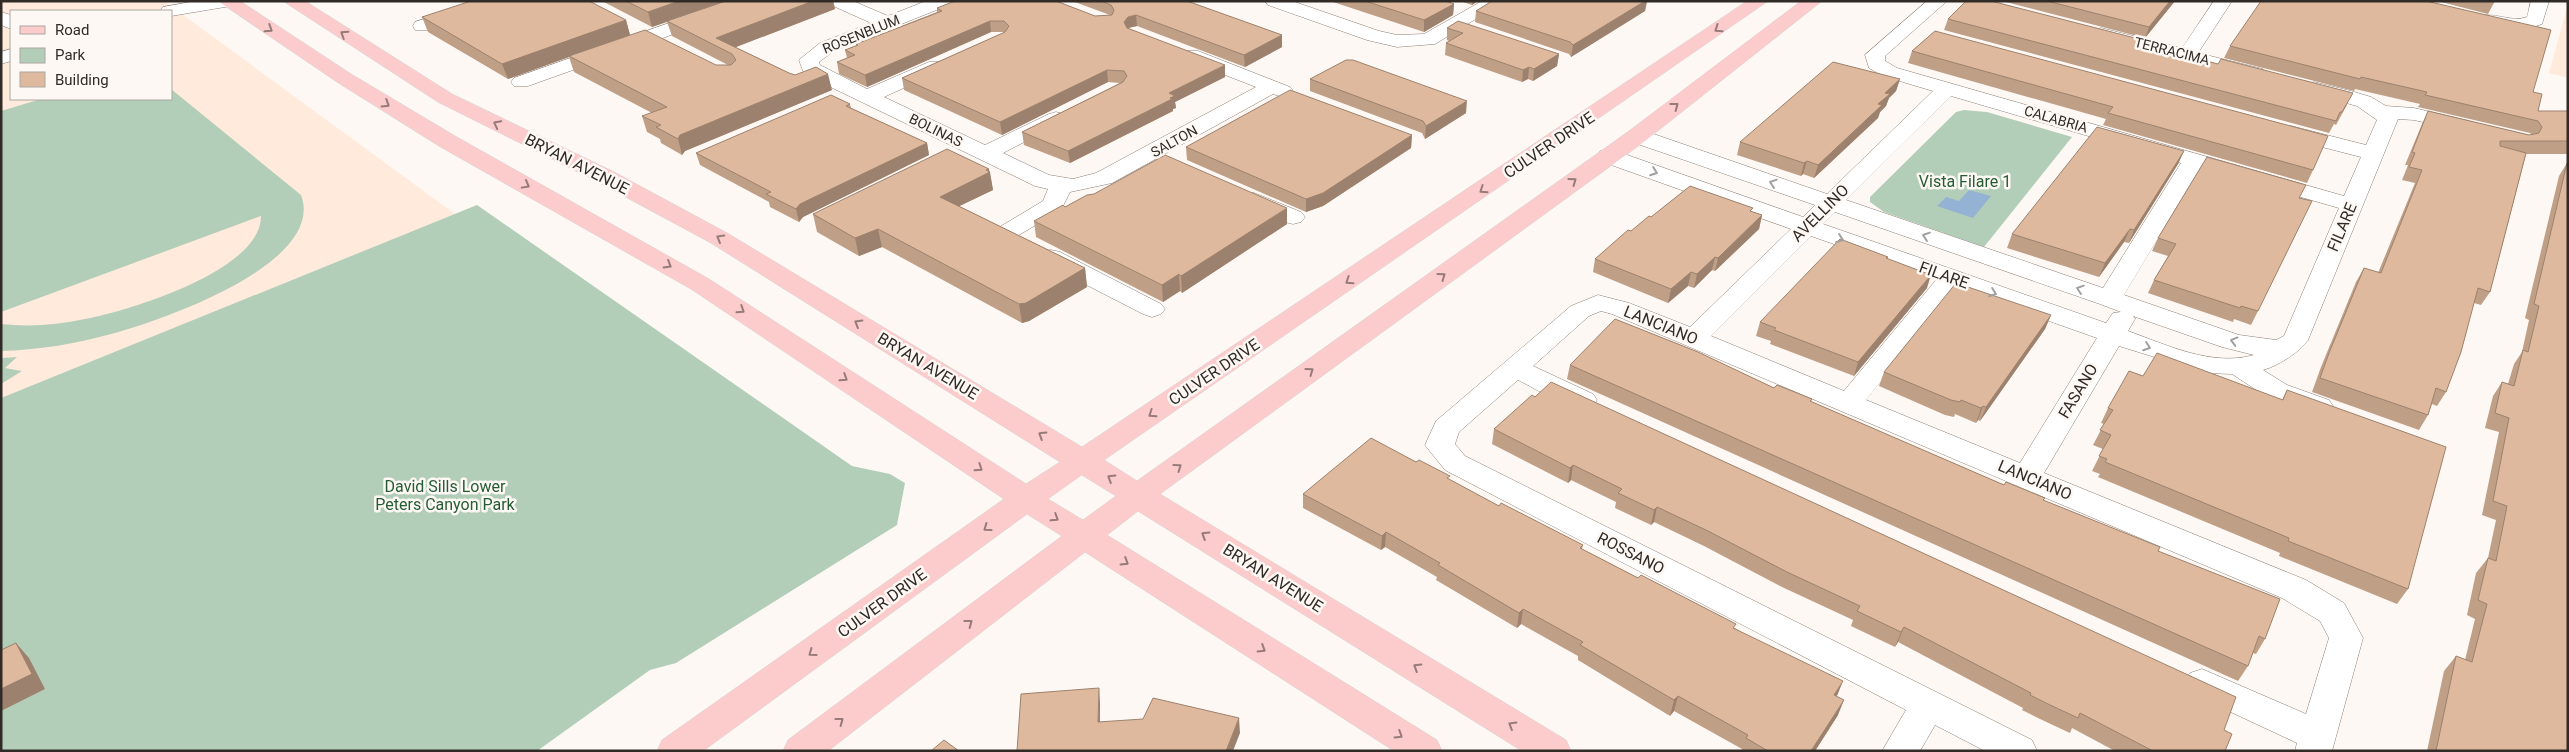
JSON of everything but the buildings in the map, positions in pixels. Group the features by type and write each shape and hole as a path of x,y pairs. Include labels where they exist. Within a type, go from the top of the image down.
{"main road":[{"name":"BRYAN AVENUE","path":"292,1 445,98 604,176 719,238 1084,460 1553,751"},
{"name":"CULVER DRIVE","path":"675,751 1026,499 1759,1"},
{"path":"801,751 1138,495 1636,136 1813,1"},
{"path":"229,2 344,78 447,141 700,284 1083,536 1424,751"}],"street":[{"path":"422,26 497,1"},
{"path":"521,82 749,1"},
{"path":"837,1 887,23"},
{"name":"ROSENBLUM","path":"810,60 826,47 943,1"},
{"path":"1274,1 1374,36 1397,41 1428,40 1452,15 1474,14 1496,1"},
{"name":"CALABRIA","path":"1938,1 1915,31 1875,56 1876,64 1890,72 2352,205"},
{"path":"2466,16 2523,25 2535,20 2540,1"},
{"path":"172,11 229,2"},
{"path":"172,22 197,16 229,2"},
{"path":"2187,55 2215,4"},
{"path":"1452,15 1481,33"},
{"path":"626,23 678,49"},
{"name":"TERRACIMA","path":"2084,29 2270,77"},
{"path":"1172,48 1298,97"},
{"path":"826,101 859,93 955,57"},
{"name":"BOLINAS","path":"810,60 810,67 859,93 1043,181 1067,186"},
{"path":"2298,84 2378,109 2414,114 2477,129"},
{"name":"SALTON","path":"1067,186 1104,178 1272,87"},
{"name":"AVELLINO","path":"1694,338 1947,88"},
{"name":"FILARE","path":"1608,156 2170,355 2206,365 2238,366 2260,362 2295,340 2388,119 2378,109"},
{"path":"942,159 977,150 1072,110"},
{"path":"2268,126 2373,154"},
{"name":"FILARE","path":"1636,136 2231,341 2282,349"},
{"path":"1151,154 1177,166"},
{"name":"FASANO","path":"2027,476 2112,335 2119,302 2194,159"},
{"path":"1067,186 1053,205 997,229 1152,309"},
{"path":"1231,190 1294,217"},
{"path":"1850,403 1951,278"},
{"name":"LANCIANO","path":"1598,303 1620,308 2027,476 2294,589 2332,612 2346,638 2315,744"},
{"name":"ROSSANO","path":"1598,303 1580,311 1446,428 1440,445 1455,463 2019,751"},
{"path":"2238,366 2278,392 2342,415"},
{"path":"1514,368 1613,413"},
{"path":"2173,670 2315,744"},
{"path":"1900,751 1929,704"}],"shaded area":[{"path":"1,1 164,1 455,214 1,398"},
{"path":"2568,4 2568,78 2549,73"}],"green space":[{"path":"172,90 301,195 302,220 289,244 265,266 234,286 199,302 134,327 84,341 43,348 1,351 1,324 32,325 74,321 131,307 190,285 240,254 256,236 261,216 1,312 1,111 38,100 172,100"},
{"name":"Vista Filare 1","path":"1964,110 1987,112 2072,137 1984,247 1884,212 1870,202 1870,197 1956,112"},
{"name":"David Sills Lower Peters Canyon Park","path":"477,205 852,466 890,474 905,483 897,525 676,663 650,670 537,751 1,751 1,398"},
{"path":"17,357 5,368 22,371 1,384 1,358"}],"water":[{"path":"1969,190 1991,196 1973,218 1937,206 1946,197 1959,201"}]}
